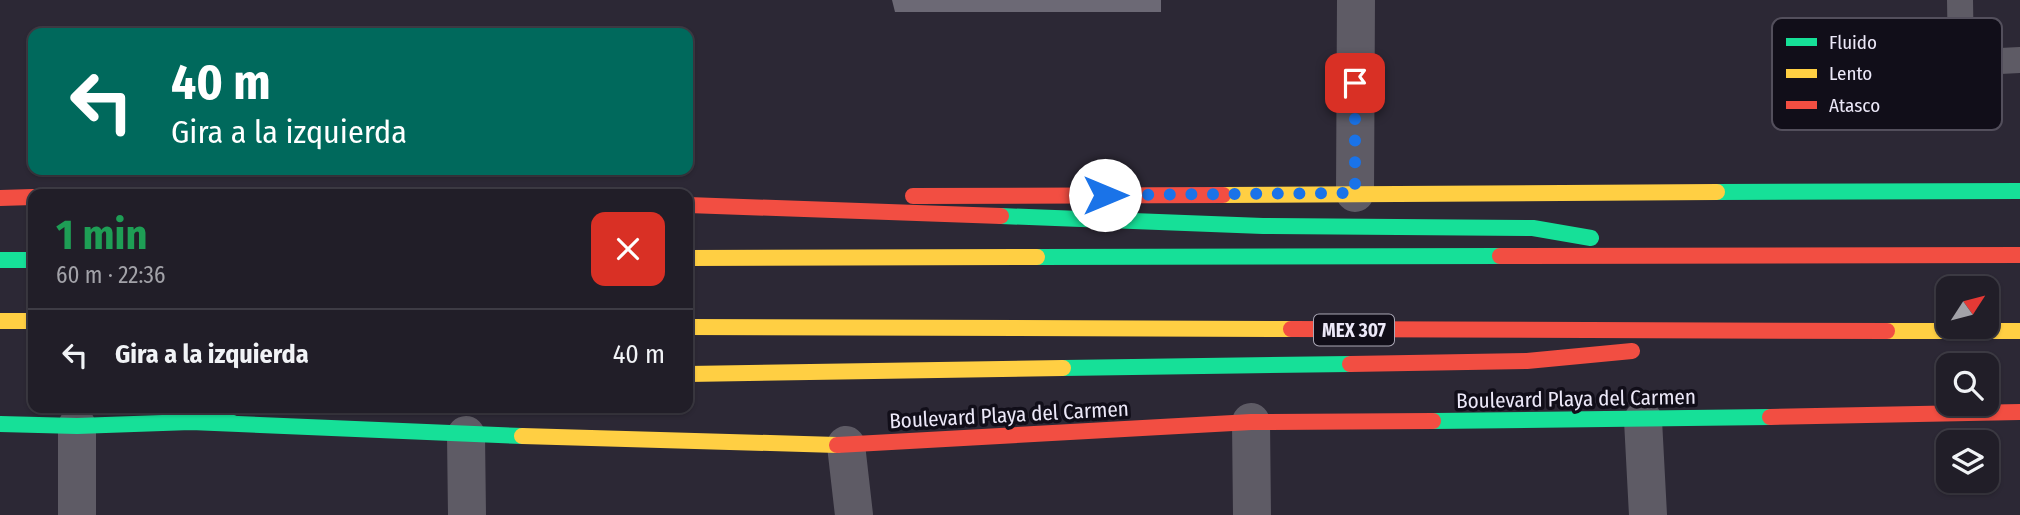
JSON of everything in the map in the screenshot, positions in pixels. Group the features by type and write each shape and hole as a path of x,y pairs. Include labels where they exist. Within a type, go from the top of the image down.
{"main road":[{"path":"693,198 2020,191"},
{"path":"0,198 28,197"},
{"path":"693,205 1263,226 1533,228 1707,256"},
{"path":"693,258 2020,255"},
{"path":"0,260 28,260"},
{"path":"0,321 28,321"},
{"name":"MEX 307","path":"693,327 2020,331"},
{"path":"693,374 1527,360 1651,348 1780,330"},
{"name":"Boulevard Playa del Carmen","path":"0,424 77,426 191,422 466,435 846,445 1251,422 1643,420 2020,412"},
{"path":"191,422 218,413"}],"street":[{"path":"1355,193 1356,0"},
{"path":"1643,420 1648,515"},
{"path":"1251,422 1252,515"},
{"path":"77,426 77,515"},
{"path":"466,435 467,515"},
{"path":"846,445 854,515"}],"lane":[{"path":"1960,0 1960,18"},
{"path":"2002,61 2020,60"}],"building":[{"path":"892,0 1161,0 1161,12 895,12"}],"traffic: fast":[{"path":"1717,192 2020,191"},
{"path":"1001,216 1263,226 1533,228 1591,238"},
{"path":"1037,257 1500,256"},
{"path":"0,260 28,260"},
{"path":"1063,368 1350,364"},
{"path":"191,422 218,413"},
{"path":"1433,421 1770,417"},
{"path":"0,424 77,426 191,422 522,436"}],"traffic: slow":[{"path":"1223,195 1717,192"},
{"path":"693,258 1037,257"},
{"path":"0,321 28,321"},
{"path":"693,327 1291,329"},
{"path":"1887,331 2020,331"},
{"path":"693,374 1063,368"},
{"path":"522,436 837,445"}],"traffic: jam":[{"path":"913,196 1223,195"},
{"path":"0,198 28,197"},
{"path":"693,205 1001,216"},
{"path":"1500,256 2020,255"},
{"path":"1291,329 1887,331"},
{"path":"1350,364 1527,361 1632,351"},
{"path":"1770,417 2020,412"},
{"path":"837,445 1251,422 1433,421"}],"route":[{"path":"1105,195 1355,193 1355,83"}]}
